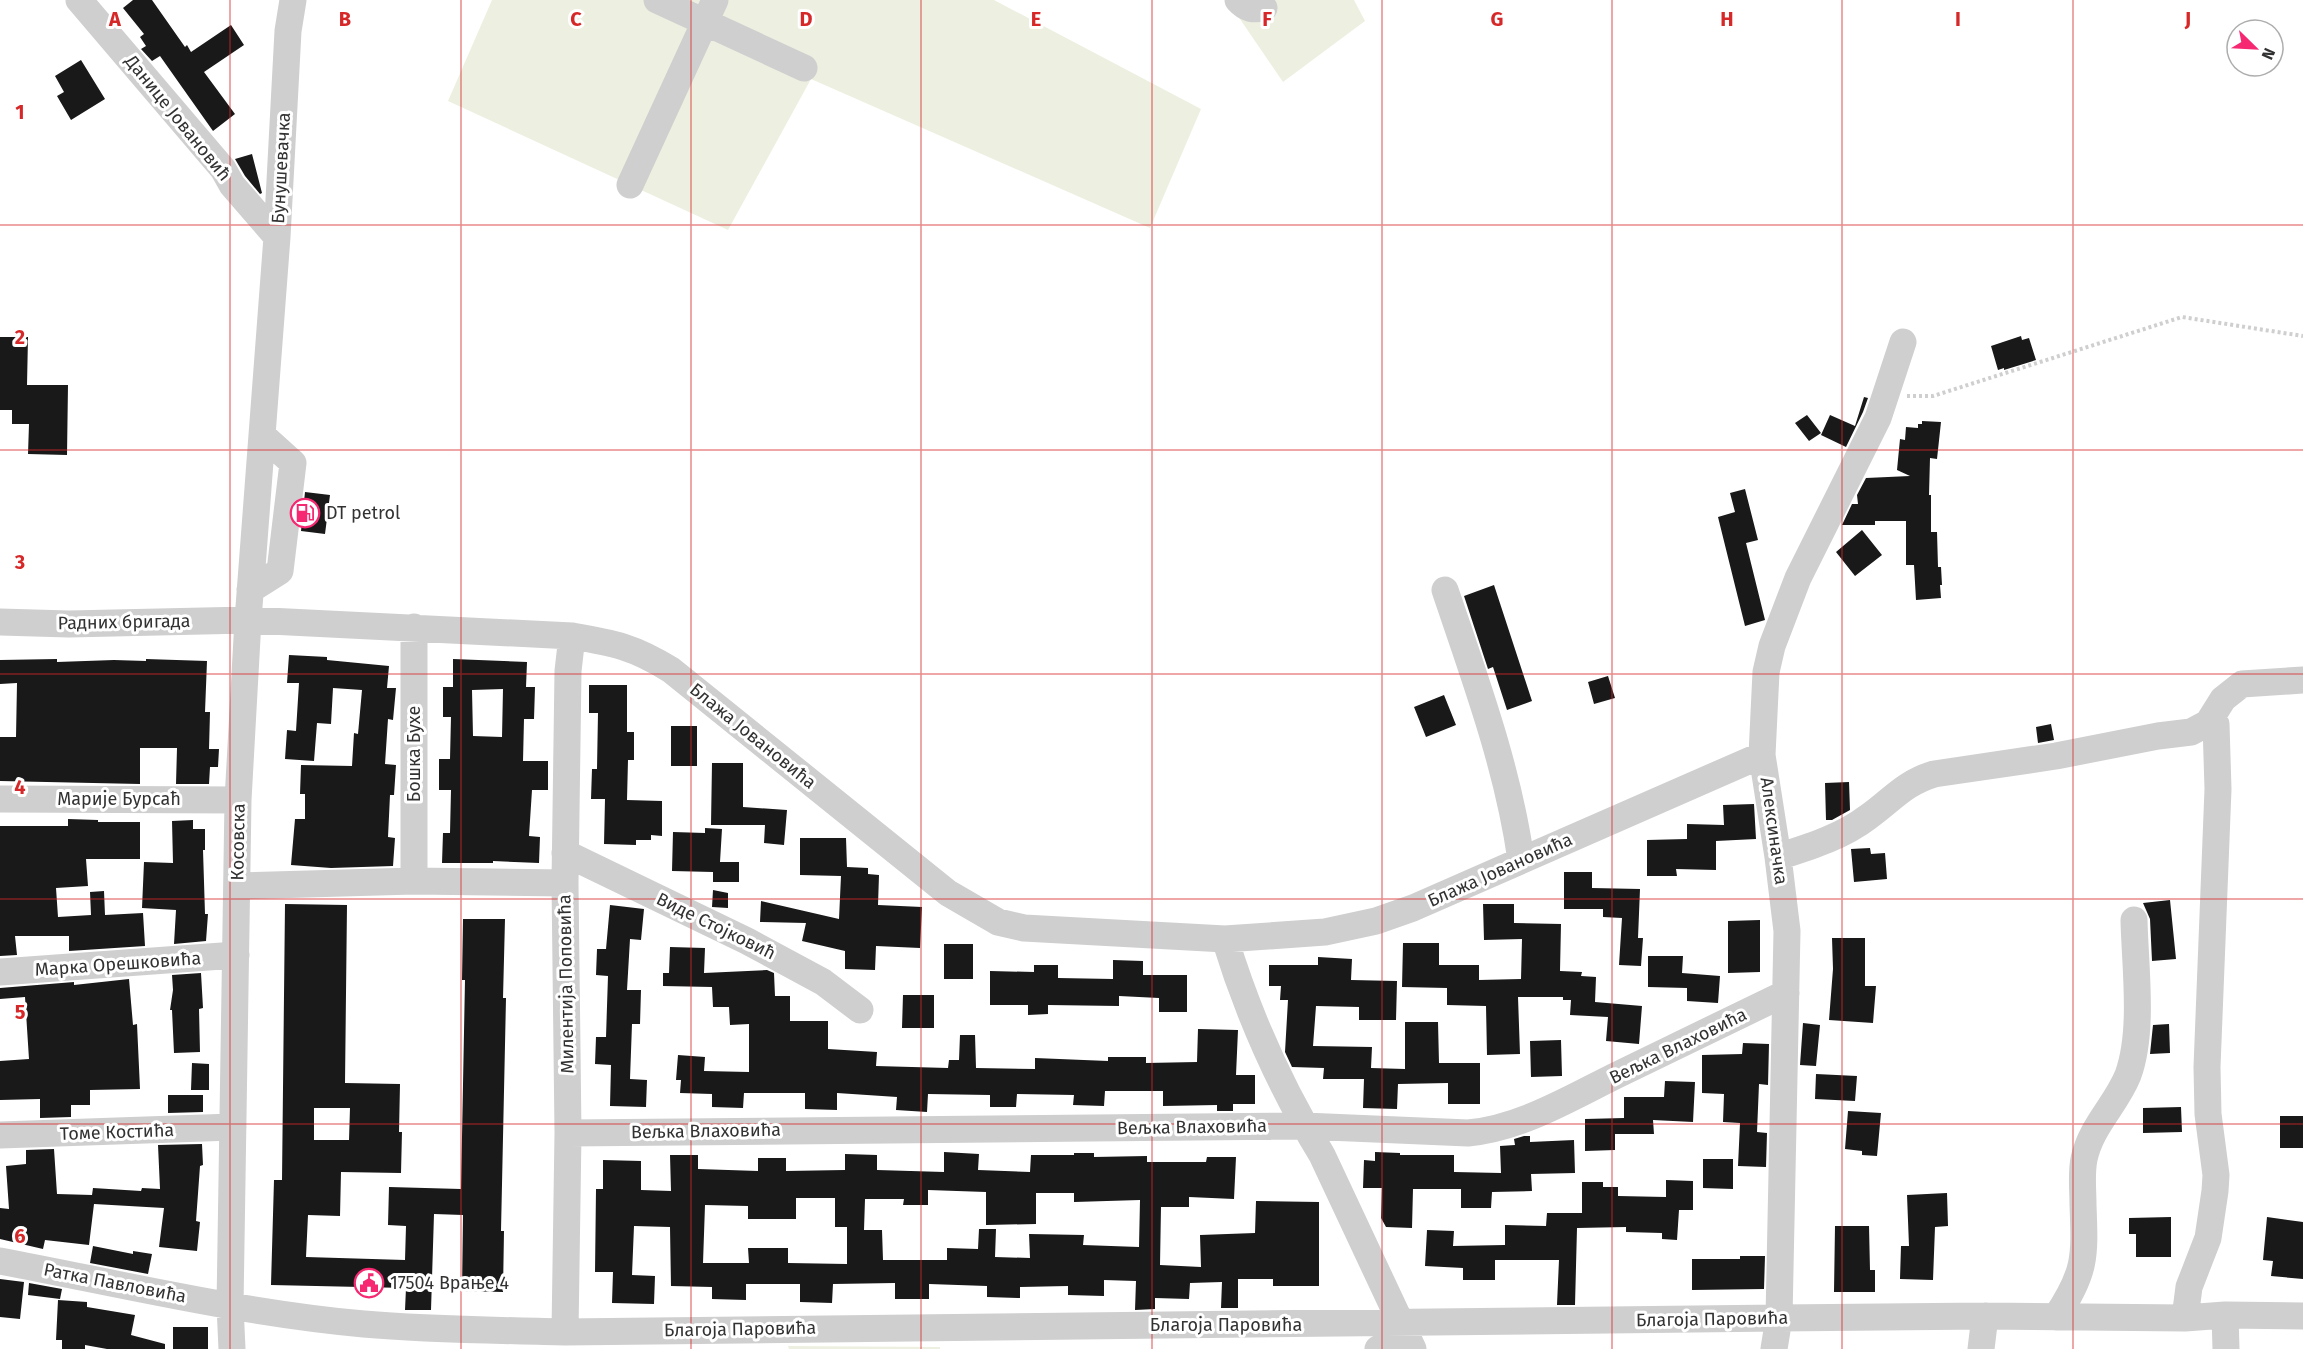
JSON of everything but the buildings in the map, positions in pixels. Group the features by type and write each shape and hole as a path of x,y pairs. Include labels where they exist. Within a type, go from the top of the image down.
{"street":[{"name":"Данице Јовановић","path":"79,0 139,68 223,169 232,185 278,237"},
{"name":"Бунушевачка","path":"270,337 278,237 288,31 293,0"},
{"path":"657,0 710,11 804,68"},
{"path":"1238,0 1244,7 1263,10"},
{"path":"630,185 710,11"},
{"name":"Косовска","path":"232,1349 230,1306 238,800 250,590 270,337"},
{"name":"Алексиначка","path":"1774,1349 1779,1318 1787,932 1762,755 1766,672 1772,646 1798,578 1868,440 1886,395 1903,342"},
{"path":"1445,590 1492,730 1514,813 1521,860"},
{"name":"Блажа Јовановића","path":"248,620 572,636 637,650 670,670 948,893 998,921 1024,928 1065,932 1225,939 1325,932 1376,921 1413,908 1762,755"},
{"name":"Радних бригада","path":"0,622 69,624 248,620"},
{"name":"Бошка Бухе","path":"414,627 414,881"},
{"name":"Милентија Поповића","path":"565,1332 568,1132 565,883 568,671 572,636"},
{"path":"1778,857 1845,832 1868,818 1909,783 1920,778 2191,732 2203,727 2223,699 2235,688 2254,682 2303,680"},
{"path":"2185,1318 2189,1287 2208,1238 2216,1175 2208,1114 2207,1067 2218,789 2216,724 2212,717"},
{"name":"Марије Бурсаћ","path":"0,799 238,800"},
{"name":"Виде Стојковић","path":"566,853 747,941 823,982 860,1010"},
{"path":"237,886 414,881 565,883"},
{"path":"2056,1317 2076,1286 2085,1252 2082,1176 2087,1150 2095,1127 2126,1078 2134,1052 2137,1027 2134,920"},
{"path":"1225,939 1247,1003 1304,1126 1322,1155 1407,1338 1378,1349"},
{"name":"Марка Орешковића","path":"0,972 236,955"},
{"name":"Вељка Влаховића","path":"568,1132 1304,1126 1468,1133 1503,1127 1554,1106 1786,993"},
{"name":"Томе Костића","path":"0,1135 233,1127"},
{"name":"Ратка Павловића","path":"0,1261 230,1306"},
{"name":"Благоја Паровића","path":"230,1306 364,1324 565,1332 956,1338 1407,1338 1779,1318 2303,1316"},
{"path":"2224,1315 2226,1349"},
{"path":"1981,1349 1985,1316"}],"path":[{"path":"1886,395 1933,396 2182,317 2303,336"}],"green space":[{"path":"492,0 994,0 1201,109 1150,228 811,79 728,230 448,101"},
{"path":"1227,0 1354,0 1365,21 1283,82"},
{"path":"788,1346 940,1347 940,1349 789,1349"}],"place":[{"name":"DT petrol","path":"305,513"},
{"name":"17504 Врање 4","path":"369,1283"}]}
